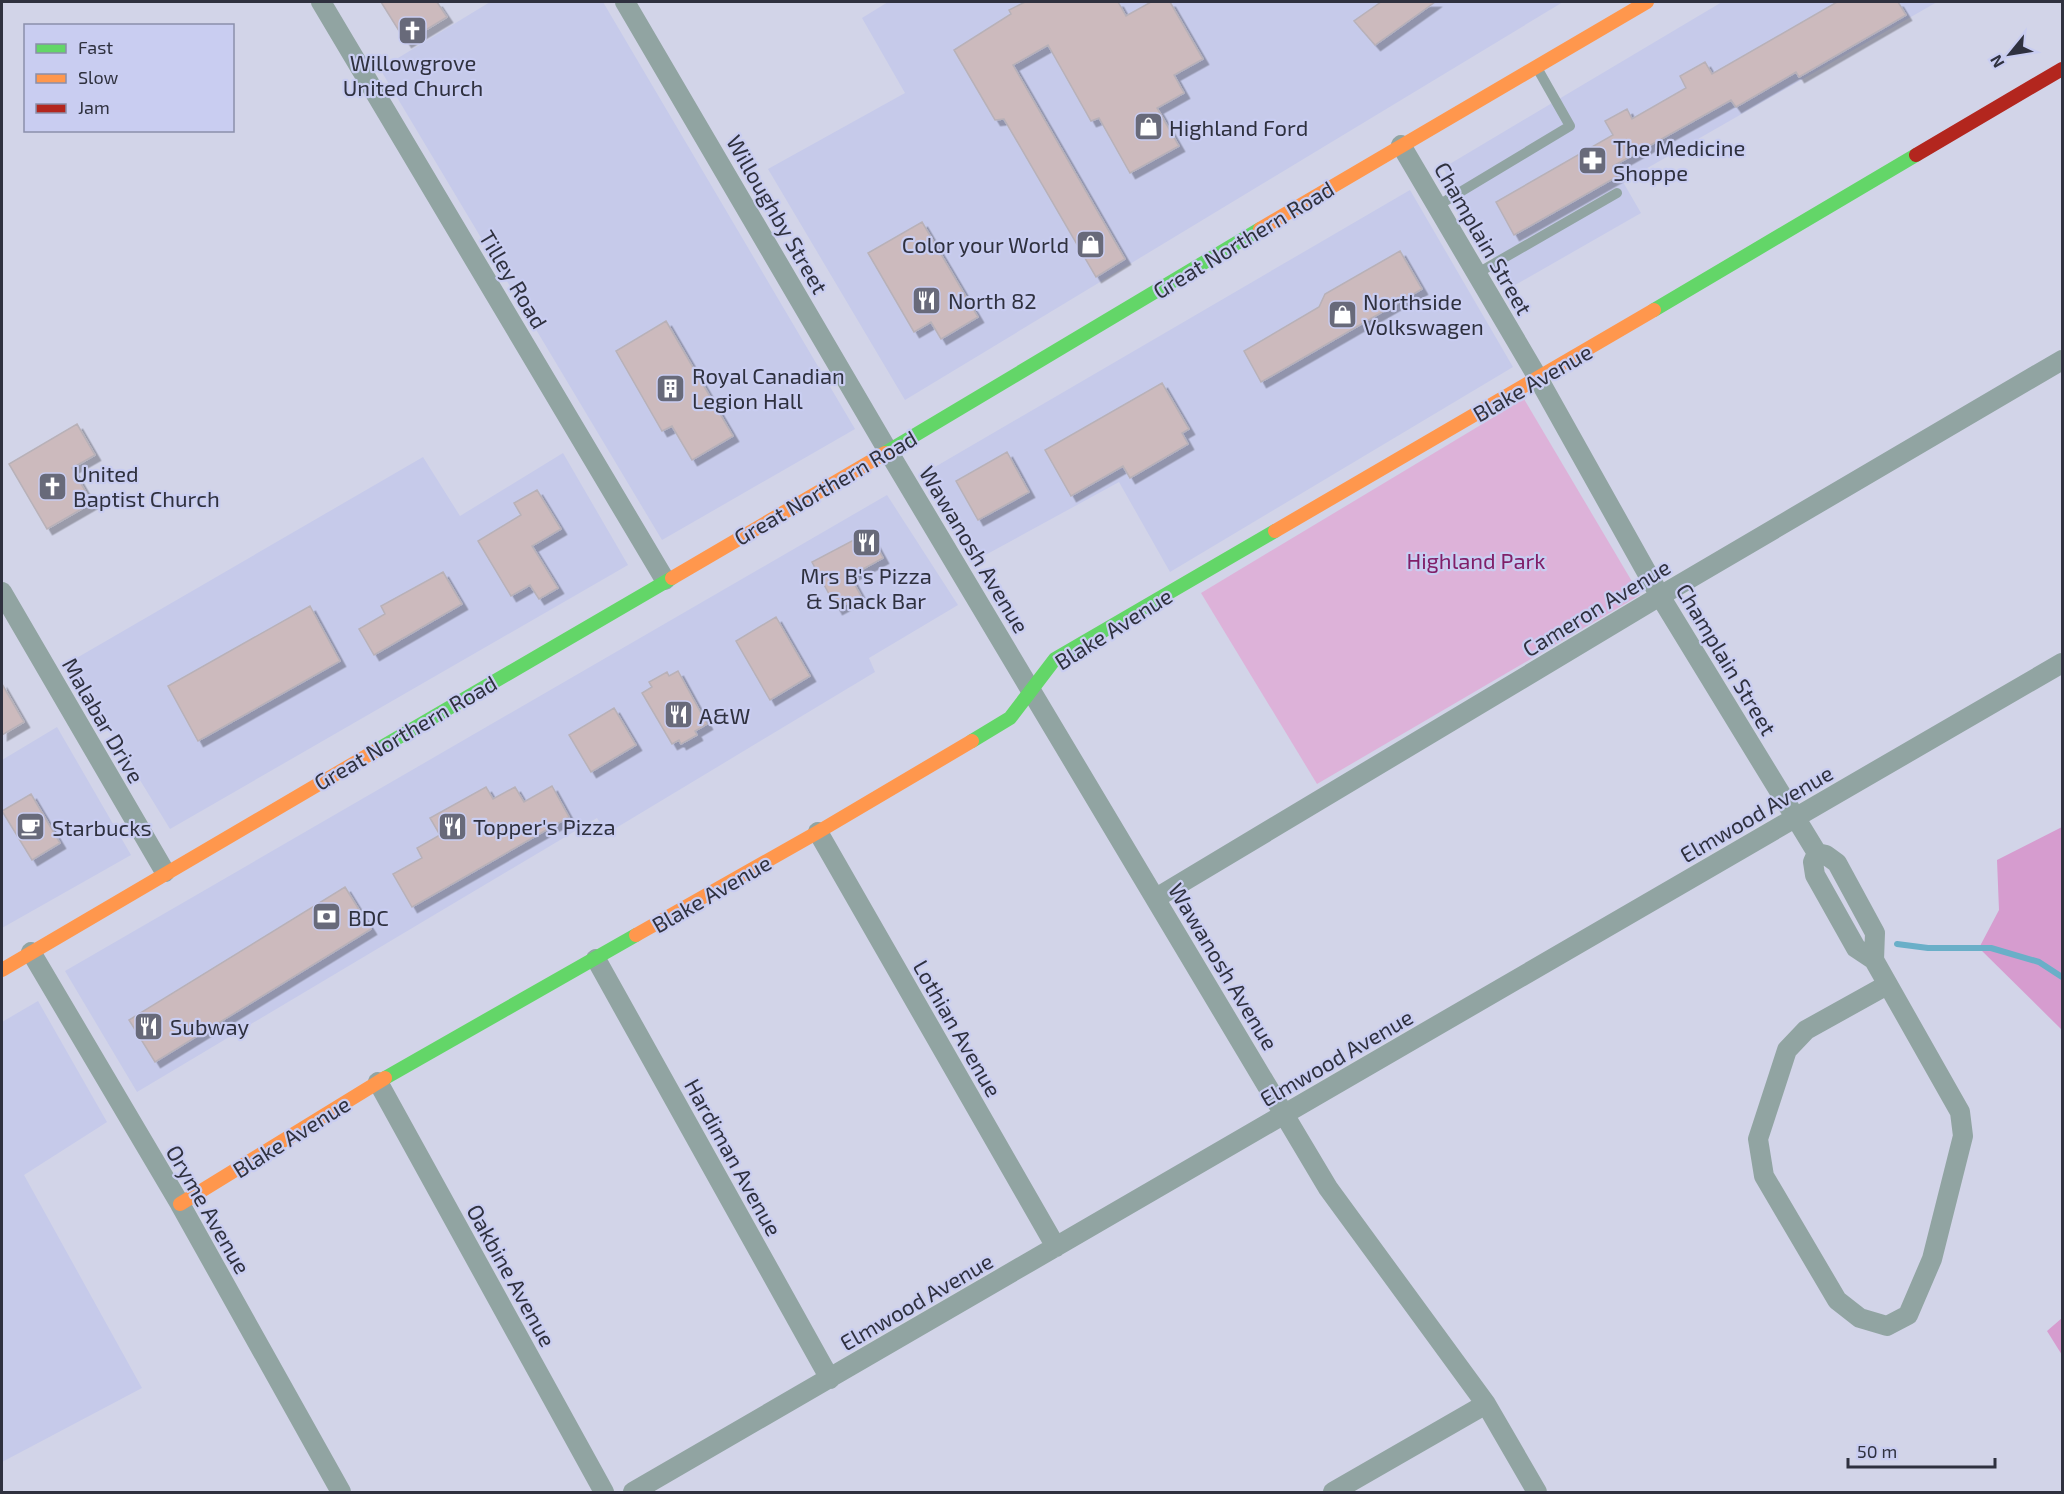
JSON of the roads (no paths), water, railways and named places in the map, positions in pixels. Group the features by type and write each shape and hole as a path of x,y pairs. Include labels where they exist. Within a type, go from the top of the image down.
{"street":[{"name":"Tilley Road","path":"321,2 665,580"},
{"name":"Willoughby Street","path":"625,2 888,451"},
{"name":"Great Northern Road","path":"2,970 165,872 888,451 1401,145 1647,2"},
{"name":"Blake Avenue","path":"180,1204 378,1082 818,832 1011,718 1055,659 2062,69"},
{"name":"Champlain Street","path":"1401,145 1538,378 1660,596 1817,853 1813,862 1815,875 1856,948 1874,960 1959,1112 1963,1136 1932,1259 1908,1316 1887,1326 1860,1318 1837,1300 1764,1176 1758,1139 1787,1050 1806,1030 1887,986"},
{"name":"Cameron Avenue","path":"1156,898 1660,596 2062,360"},
{"name":"Wawanosh Avenue","path":"888,451 1328,1188 1486,1404 1537,1492"},
{"name":"Malabar Drive","path":"2,592 165,872"},
{"name":"Elmwood Avenue","path":"633,1492 2062,663"},
{"name":"Lothian Avenue","path":"818,832 1056,1247"},
{"name":"Oryme Avenue","path":"31,952 180,1204 341,1492"},
{"name":"Hardiman Avenue","path":"596,959 830,1378"},
{"name":"Oakbine Avenue","path":"378,1082 604,1492"},
{"path":"1333,1492 1486,1404"}],"lane":[{"path":"1437,206 1570,126 1536,66"},
{"path":"1476,274 1617,193"}],"waterway":[{"path":"1897,944 1928,948 1991,948 2039,962 2062,977"}],"place":[{"name":"Willowgrove United Church","path":"413,30"},
{"name":"Highland Ford","path":"1148,127"},
{"name":"The Medicine Shoppe","path":"1592,160"},
{"name":"Color your World","path":"1090,244"},
{"name":"North 82","path":"927,300"},
{"name":"Northside Volkswagen","path":"1342,314"},
{"name":"Royal Canadian Legion Hall","path":"671,388"},
{"name":"United Baptist Church","path":"52,486"},
{"name":"Mrs B's Pizza & Snack Bar","path":"866,543"},
{"name":"A&W","path":"678,715"},
{"name":"Topper's Pizza","path":"452,826"},
{"name":"Starbucks","path":"31,827"},
{"name":"BDC","path":"327,917"},
{"name":"Subway","path":"149,1026"}],"park label":[{"name":"Highland Park","path":"1476,560"}]}
